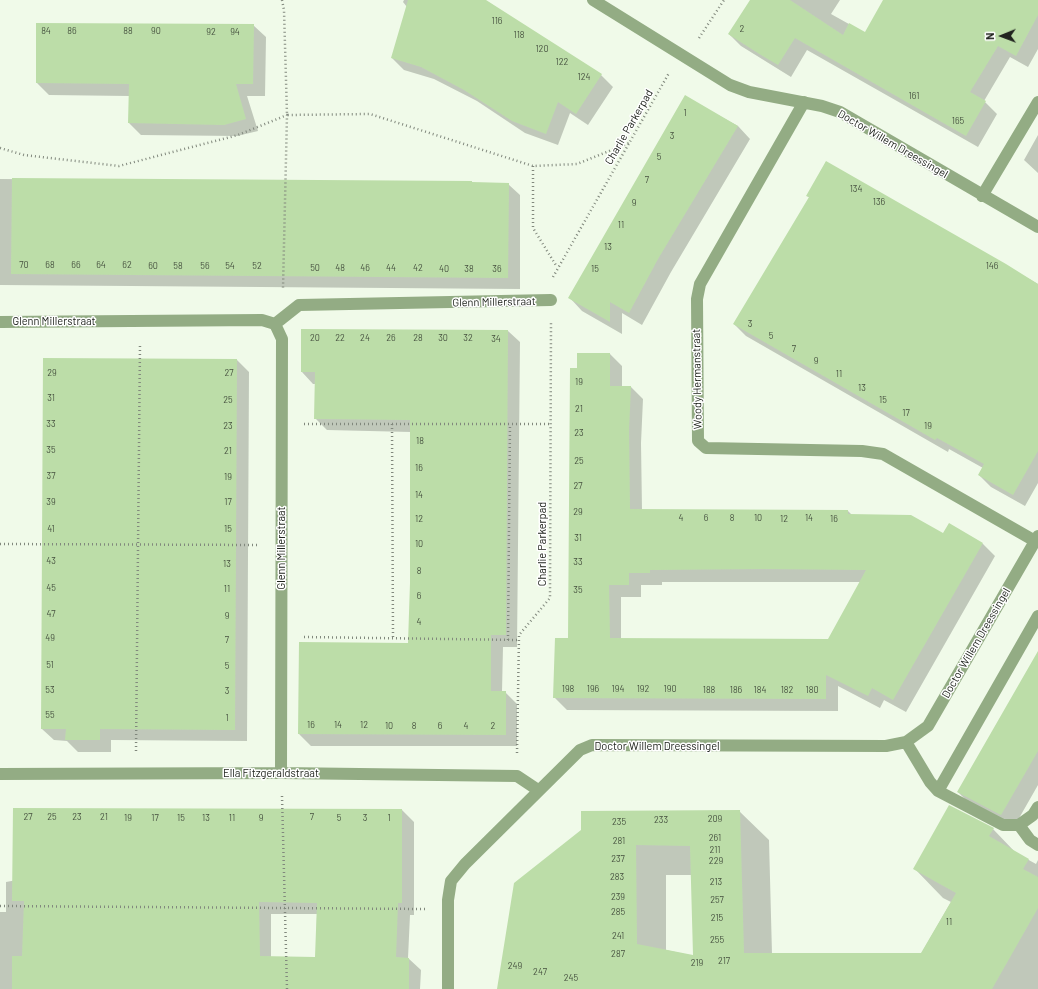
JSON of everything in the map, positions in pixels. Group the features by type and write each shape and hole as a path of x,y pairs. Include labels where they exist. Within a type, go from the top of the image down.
{"street":[{"name":"Doctor Willem Dreessingel","path":"594,0 730,85 749,92 804,102 840,112 982,196 1038,227"},
{"name":"Woody Hermanstraat","path":"804,102 700,284 697,299 698,441 706,448 862,451 883,454 1036,538"},
{"path":"982,196 1038,102"},
{"name":"Glenn Millerstraat","path":"275,324 299,305 551,300"},
{"name":"Glenn Millerstraat","path":"0,322 262,320 275,324 282,339 281,773"},
{"name":"Doctor Willem Dreessingel","path":"448,989 448,909 451,881 464,864 580,750 592,745 886,746 906,742 928,726 1036,538"},
{"path":"938,791 1038,616"},
{"path":"906,742 930,782 938,791 1003,825 1019,825 1033,815 1038,807"},
{"name":"Ella Fitzgeraldstraat","path":"0,774 281,773 517,776"},
{"path":"517,776 538,790"},
{"path":"1019,825 1030,840 1038,845"}],"path":[{"path":"275,324 284,284 287,115 284,10 282,0"},
{"name":"Charlie Parkerpad","path":"517,776 519,635 550,598 551,283 557,267 593,208 629,142 683,57 724,0"},
{"path":"0,148 24,156 119,166 238,135 287,115 370,114 533,166 576,164 629,142"},
{"path":"533,166 533,228 557,267"},
{"path":"136,773 140,321"},
{"path":"282,424 550,424"},
{"path":"392,424 393,638"},
{"path":"508,640 510,424"},
{"path":"0,544 281,545"},
{"path":"281,637 519,640"},
{"path":"281,773 287,989"},
{"path":"0,906 448,909"}],"building":[{"path":"408,0 486,0 602,74 576,114 558,102 546,134 512,121 464,90 421,67 391,58"},
{"path":"750,0 790,0 843,35 849,23 865,32 883,0 1038,0 1038,15 1016,56 998,46 970,92 986,101 966,136 795,38 778,65 761,55 728,34"},
{"path":"36,23 254,24 253,84 236,84 246,119 224,125 128,123 129,84 36,83"},
{"path":"685,95 738,126 658,259 629,313 610,302 610,322 568,298"},
{"path":"826,161 1006,264 1038,284 1038,451 1013,495 978,475 984,464 937,438 935,440 733,324 809,197 806,196"},
{"path":"12,178 472,181 509,183 508,278 11,274"},
{"path":"301,329 508,330 506,635 491,635 491,691 506,691 506,735 298,734 299,642 408,643 410,583 410,420 314,419 315,372 301,372"},
{"path":"577,353 610,353 610,386 631,386 629,430 630,509 848,510 848,514 911,515 943,533 949,523 983,543 893,700 872,688 868,696 826,675 826,699 553,698 555,638 568,638 570,368 577,368","holes":["650,570 866,570 828,639 610,638 609,585 629,585 629,573 650,573"]},
{"path":"43,358 237,359 235,730 100,729 100,740 65,740 66,729 41,729"},
{"path":"1038,651 1038,751 1001,815 957,792"},
{"path":"949,805 994,828 989,836 1029,859 1023,869 1038,877 1038,908 992,989 497,989 514,883 581,830 581,811 740,810 744,953 921,953 956,893 913,869","holes":["636,845 690,846 693,955 637,944"]},
{"path":"13,808 402,809 402,903 398,903 396,957 409,958 409,989 12,989 12,956 22,956 24,901 12,901","holes":["259,902 317,903 315,957 260,956"]}]}
